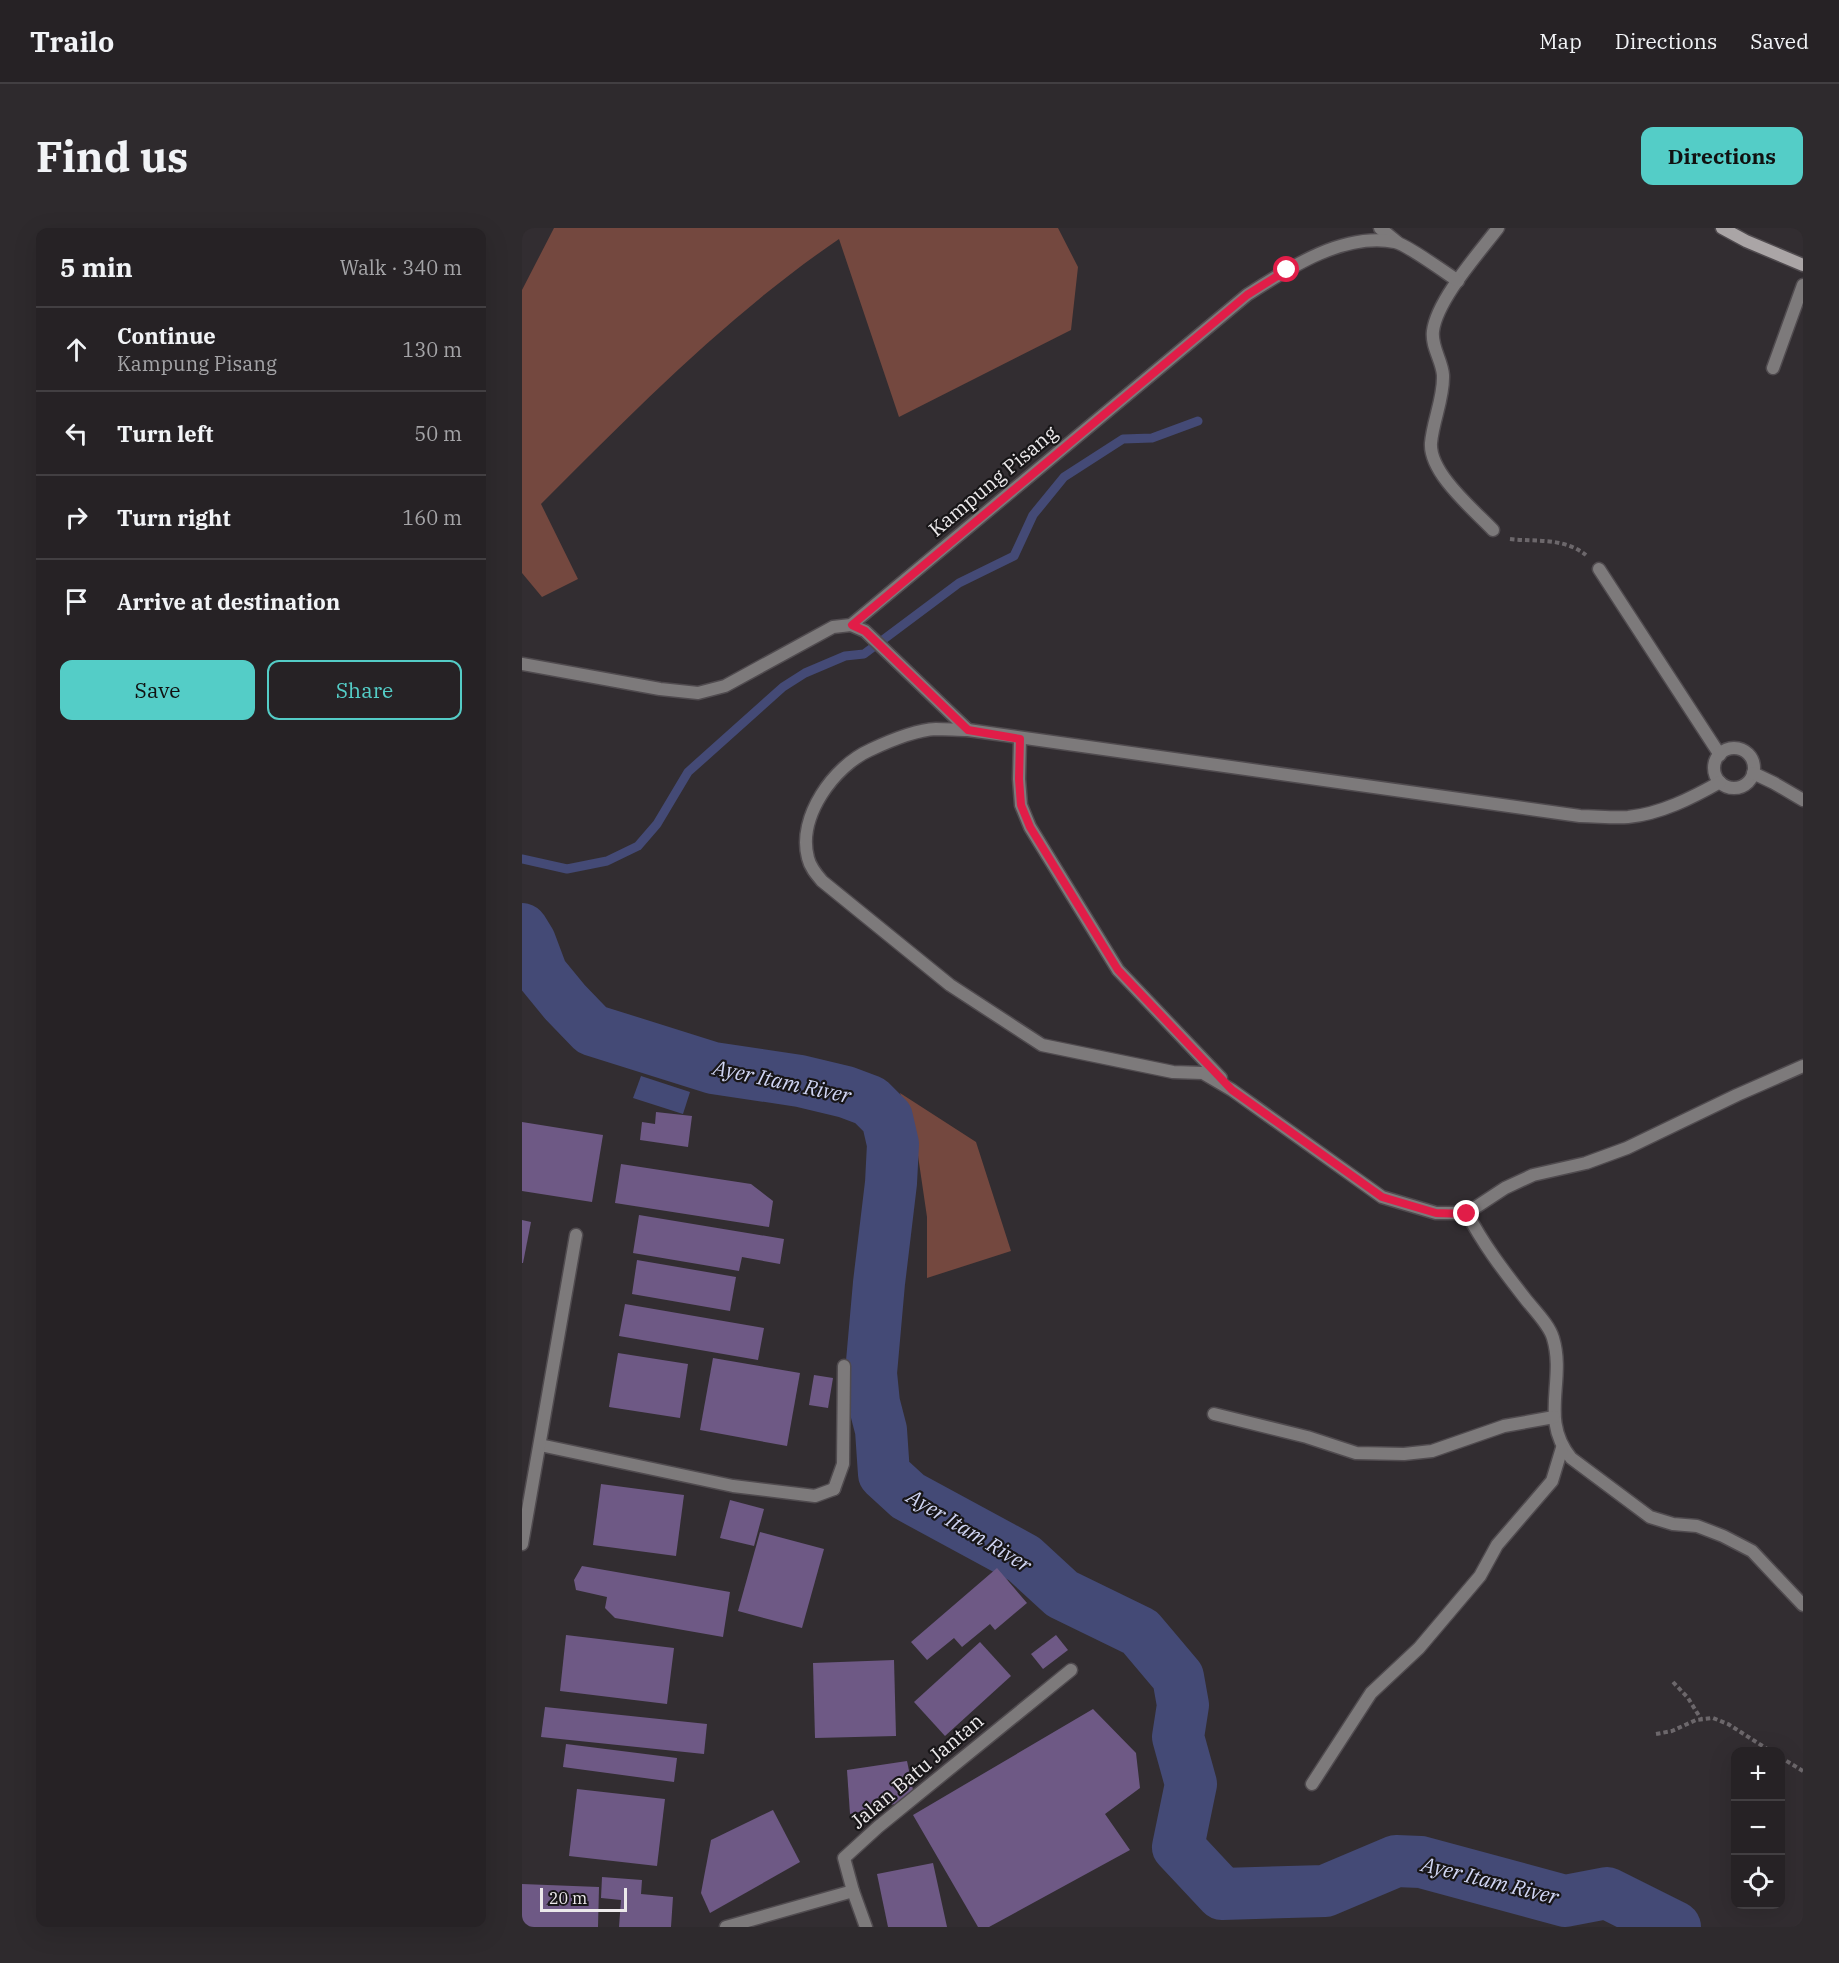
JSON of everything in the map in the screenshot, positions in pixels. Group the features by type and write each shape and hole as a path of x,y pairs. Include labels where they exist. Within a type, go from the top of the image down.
{"main road":[{"path":"1722,228 1746,241 1803,265"}],"street":[{"path":"1380,228 1397,242 1458,281"},
{"path":"1493,530 1452,488 1436,462 1431,444 1443,374 1433,344 1433,331 1438,314 1458,281 1498,228"},
{"name":"Kampung Pisang","path":"522,664 660,689 698,693 725,686 832,627 852,625 1247,295 1287,270 1335,247 1359,241 1397,242"},
{"path":"1773,368 1803,285"},
{"path":"1599,569 1720,755"},
{"path":"852,625 872,637 968,730"},
{"path":"1720,782 1693,798 1656,811 1629,816 1580,816 968,730 934,729 897,739 867,751 837,774 819,798 807,825 807,856 812,869 822,881 950,985 1042,1045 1173,1072 1203,1073 1232,1090 1382,1197 1436,1213 1467,1214 1505,1188 1533,1175 1586,1163 1627,1148 1803,1066"},
{"path":"1020,739 1021,805 1030,827 1118,970 1232,1090"},
{"path":"1728,750 1741,750 1751,759 1754,764 1749,782 1738,788 1726,786 1720,782 1714,771 1720,755 1728,750"},
{"path":"1753,773 1803,800"},
{"path":"1467,1214 1483,1244 1552,1335 1558,1356 1554,1417 1562,1448 1571,1458 1650,1517 1673,1524 1697,1526 1752,1551 1803,1605"},
{"path":"522,1544 576,1234"},
{"path":"540,1445 733,1486 814,1496 834,1489 843,1464 844,1366"},
{"path":"1214,1414 1307,1437 1356,1453 1404,1454 1432,1451 1504,1426 1554,1417"},
{"path":"1312,1784 1371,1693 1419,1648 1480,1576 1497,1545 1552,1481 1562,1448"},
{"name":"Jalan Batu Jantan","path":"866,1927 844,1858 878,1827 1071,1670"},
{"path":"726,1927 853,1891"}],"path":[{"path":"1493,530 1510,539 1544,540 1569,545 1591,560 1599,569"},
{"path":"1673,1682 1688,1698 1702,1719"},
{"path":"1656,1734 1672,1731 1696,1720 1713,1718 1728,1724 1764,1747"},
{"path":"1785,1760 1803,1771"}],"shaded area":[{"path":"554,228 1058,228 1078,267 1071,330 899,417 839,239 798,268 721,331 684,364 541,504 578,579 542,597 522,573 522,290"},
{"path":"900,1093 976,1142 1011,1251 927,1278 927,1217 916,1142"}],"water":[{"path":"641,1076 690,1092 683,1114 633,1098"}],"building":[{"path":"656,1112 692,1116 688,1147 640,1140 642,1122 655,1124"},
{"path":"522,1122 603,1135 592,1202 522,1191"},
{"path":"621,1164 751,1184 773,1201 769,1227 615,1203"},
{"path":"639,1215 784,1239 780,1264 742,1257 739,1271 633,1253"},
{"path":"522,1220 531,1222 523,1263 522,1263"},
{"path":"637,1260 736,1277 730,1311 632,1294"},
{"path":"625,1304 764,1328 758,1360 619,1336"},
{"path":"618,1353 688,1364 680,1418 609,1407"},
{"path":"713,1358 800,1373 787,1446 700,1430"},
{"path":"814,1375 833,1378 828,1408 809,1405"},
{"path":"601,1484 684,1495 676,1556 593,1545"},
{"path":"730,1500 764,1509 754,1546 720,1538"},
{"path":"760,1532 824,1549 802,1628 738,1611"},
{"path":"582,1566 730,1592 723,1637 615,1618 605,1608 607,1597 576,1590 574,1580"},
{"path":"997,1568 1027,1603 995,1630 990,1624 962,1647 954,1638 927,1660 911,1642"},
{"path":"566,1635 674,1648 667,1704 560,1691"},
{"path":"1056,1635 1068,1650 1043,1669 1031,1654"},
{"path":"980,1642 1011,1676 945,1736 914,1702"},
{"path":"894,1660 896,1736 815,1738 813,1663"},
{"path":"545,1707 707,1724 704,1754 541,1737"},
{"path":"1093,1709 1136,1753 1140,1788 1105,1814 1130,1850 989,1927 978,1927 913,1815"},
{"path":"566,1744 677,1758 674,1782 563,1767"},
{"path":"907,1761 913,1790 895,1804 850,1814 847,1770"},
{"path":"577,1789 665,1799 657,1866 569,1856"},
{"path":"773,1810 800,1862 710,1913 701,1893 711,1840"},
{"path":"933,1863 947,1927 888,1927 877,1874"},
{"path":"602,1877 642,1880 641,1894 673,1897 671,1927 619,1927 621,1900 601,1898"},
{"path":"522,1884 599,1887 598,1927 522,1927"}],"waterway":[{"path":"522,859 567,869 607,861 638,846 657,824 688,772 783,687 805,673 845,656 864,654 959,583 1014,556 1033,515 1064,477 1123,439 1152,438 1198,421"},
{"name":"Ayer Itam River","path":"522,929 530,942 542,974 592,1030 713,1068 800,1081 846,1092 870,1101 887,1118 893,1144 891,1183 871,1373 874,1403 881,1430 884,1474 908,1496 1024,1559 1062,1594 1140,1632 1178,1677 1183,1705 1178,1737 1191,1784 1178,1847 1222,1894 1325,1891 1396,1861 1421,1862 1565,1901 1607,1893 1675,1927"}],"route":[{"path":"1287,270 1247,295 852,625 865,631 968,730 1020,739 1021,805 1030,827 1118,970 1232,1090 1382,1197 1436,1213 1467,1214"}]}
